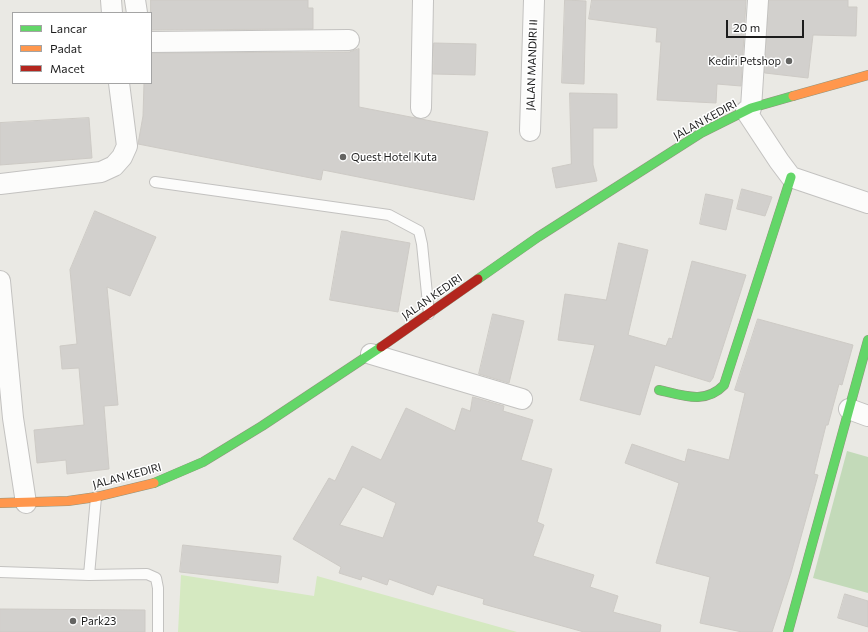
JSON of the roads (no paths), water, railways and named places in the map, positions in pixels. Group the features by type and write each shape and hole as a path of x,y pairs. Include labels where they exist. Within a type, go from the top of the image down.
{"main road":[{"name":"JALAN KEDIRI","path":"0,503 68,501 96,497 156,483 203,462 262,426 371,354 538,238 701,133 748,110 868,75"},
{"path":"659,390 705,398 716,394 724,385 791,177"},
{"path":"788,632 868,340"}],"street":[{"path":"111,0 112,12"},
{"path":"135,0 137,12"},
{"path":"421,108 423,0"},
{"name":"JALAN MANDIRI II","path":"530,131 534,0"},
{"path":"758,0 748,110 779,162 791,177 868,202"},
{"path":"152,42 348,40"},
{"path":"0,184 101,172 114,166 122,158 127,146 119,84"},
{"path":"0,281 7,418 26,503"},
{"path":"371,354 522,399"},
{"path":"849,409 868,416"}],"lane":[{"path":"155,182 389,216 407,224 419,231 422,244 429,314"},
{"path":"89,575 96,497"},
{"path":"0,572 89,575 147,574 156,578 158,588 158,632"}],"place":[{"name":"Kediri Petshop","path":"789,61"},
{"name":"Quest Hotel Kuta","path":"343,157"},
{"name":"Park23","path":"73,621"}]}
